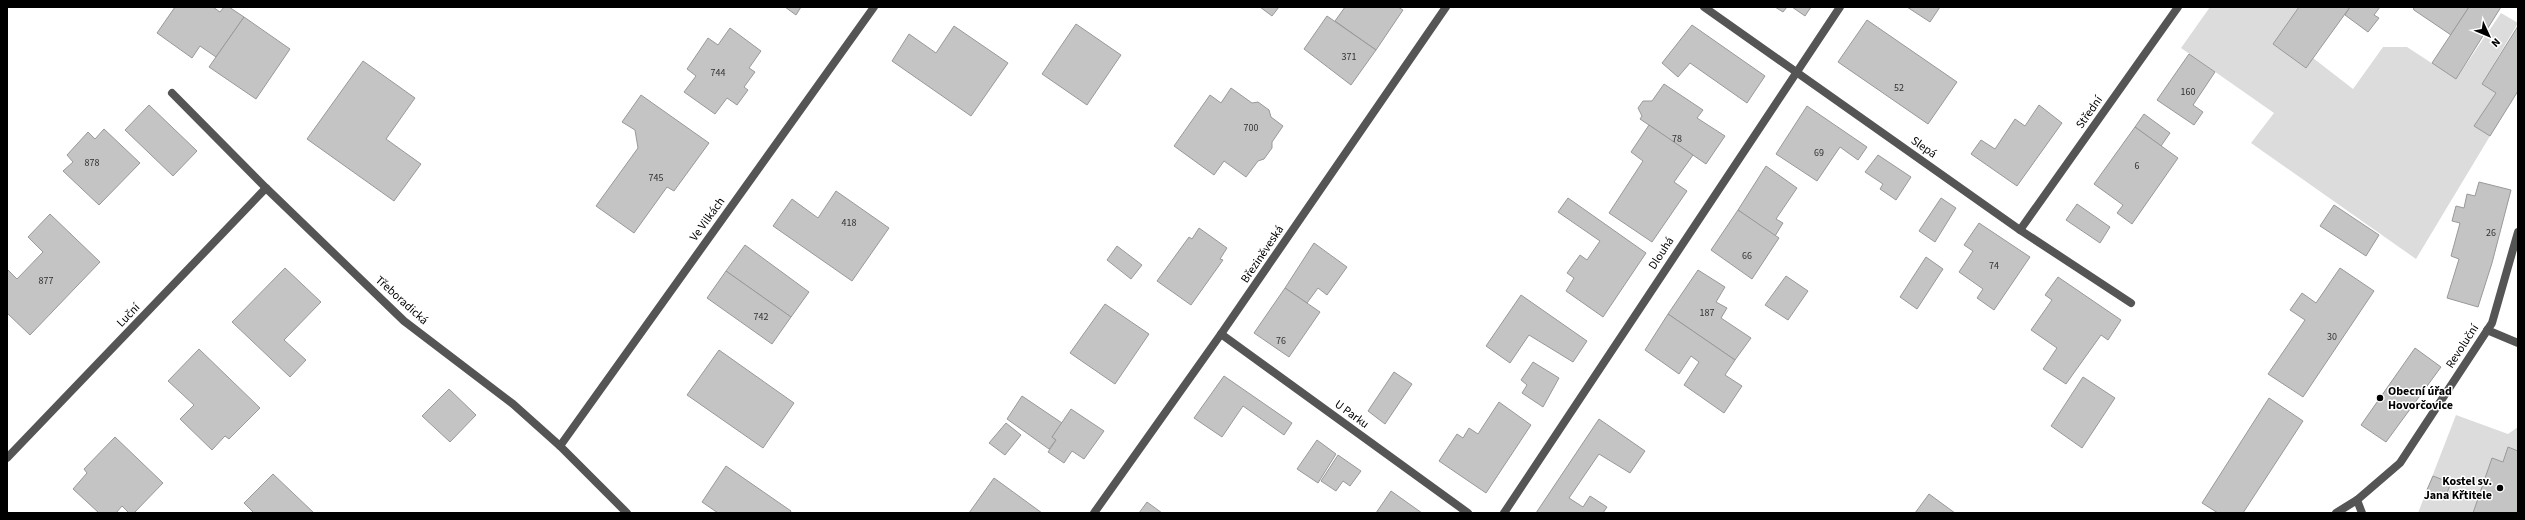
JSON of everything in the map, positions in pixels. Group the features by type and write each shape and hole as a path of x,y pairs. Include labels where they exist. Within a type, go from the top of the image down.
{"street":[{"name":"Ve Vilkách","path":"560,446 874,7"},
{"name":"Březiněveská","path":"1094,513 1221,334 1446,7"},
{"name":"Slepá","path":"1704,7 1796,70 2020,230 2131,303"},
{"name":"Dlouhá","path":"1504,513 1796,70 1840,7"},
{"name":"Střední","path":"2020,230 2178,7"},
{"name":"Třeboradická","path":"172,93 266,188 404,321 513,404 560,446 626,513"},
{"name":"Luční","path":"7,458 266,188"},
{"name":"Revoluční","path":"2336,513 2357,500 2400,463 2492,323 2518,232"},
{"path":"2487,330 2518,343"},
{"name":"U Parku","path":"1221,334 1468,513"},
{"path":"2357,500 2362,513"}],"shaded area":[{"path":"2210,7 2299,7 2273,44 2306,68 2313,58 2353,89 2383,47 2407,47 2456,79 2501,13 2518,23 2482,84 2496,93 2475,126 2490,136 2416,259 2251,143 2274,113 2181,48"},
{"path":"2456,415 2508,434 2518,427 2518,513 2418,513"}],"building":[{"path":"175,7 213,7 220,12 224,7 229,7 244,17 216,57 200,46 192,58 157,33"},
{"path":"785,7 801,7 796,15"},
{"path":"1260,7 1279,7 1272,16"},
{"path":"1345,7 1398,7 1403,10 1376,50 1335,21"},
{"path":"1775,7 1787,7 1783,12"},
{"path":"1792,7 1811,7 1805,16"},
{"path":"1907,7 1940,7 1930,22"},
{"path":"2299,7 2350,7 2306,68 2273,44"},
{"path":"2350,7 2380,7 2374,15 2379,18 2368,32 2345,15"},
{"path":"2413,7 2469,7 2451,35 2414,10"},
{"path":"2469,7 2501,7 2456,79 2432,63"},
{"path":"1327,16 1376,50 1351,85 1304,49"},
{"path":"244,17 290,49 256,99 209,67"},
{"path":"1867,20 1957,82 1928,124 1838,62"},
{"path":"1076,24 1121,55 1087,105 1042,74"},
{"path":"1692,25 1765,76 1747,103 1690,63 1678,77 1662,63"},
{"path":"954,26 1008,63 971,116 892,61 909,34 936,53"},
{"path":"2518,26 2518,91 2490,136 2474,126 2496,93 2482,84"},
{"path":"730,28 761,51 749,68 755,72 744,87 748,90 737,105 727,98 715,114 684,92 696,76 687,69 708,38 718,45"},
{"path":"2189,54 2215,72 2193,105 2203,112 2194,125 2157,100"},
{"path":"363,61 415,98 386,139 421,164 394,201 307,139"},
{"path":"1664,84 1703,110 1697,118 1725,136 1706,164 1640,119 1642,116 1638,108 1643,101 1652,101"},
{"path":"1231,88 1252,103 1258,102 1269,110 1271,117 1283,126 1272,142 1272,148 1264,159 1258,161 1246,177 1224,161 1214,175 1174,146 1210,95 1221,103"},
{"path":"641,95 709,143 674,191 667,187 634,233 596,206 638,148 635,130 622,122"},
{"path":"149,105 197,151 173,176 125,130"},
{"path":"2039,105 2062,123 2017,186 1971,154 1981,140 1995,149 2015,119 2025,126"},
{"path":"1807,106 1867,147 1858,160 1840,147 1817,181 1776,154"},
{"path":"2144,114 2170,133 2161,146 2135,127"},
{"path":"1649,125 1693,155 1674,182 1687,191 1652,242 1609,213 1643,161 1631,152"},
{"path":"2135,127 2178,158 2132,224 2117,213 2123,205 2094,184"},
{"path":"104,129 140,163 99,205 63,171 73,162 67,155 88,132 95,139"},
{"path":"1878,155 1911,177 1896,200 1880,189 1883,184 1865,172"},
{"path":"1766,166 1797,188 1776,219 1783,223 1775,236 1738,210"},
{"path":"2479,182 2511,190 2492,263 2478,307 2447,298 2459,259 2451,256 2460,223 2452,221 2456,206 2464,208 2467,194 2475,196"},
{"path":"836,191 889,228 852,281 773,226 792,199 818,218"},
{"path":"1568,198 1646,253 1603,317 1566,291 1574,278 1567,273 1580,255 1587,260 1600,241 1558,212"},
{"path":"1941,198 1956,208 1935,242 1919,231"},
{"path":"2077,204 2110,227 2100,243 2066,220"},
{"path":"2334,205 2379,235 2366,256 2320,226"},
{"path":"1738,210 1779,238 1752,279 1711,250"},
{"path":"50,214 100,262 30,335 7,313 7,269 17,279 43,252 28,237"},
{"path":"1979,223 2030,257 1994,310 1977,298 1983,289 1959,272 1973,251 1964,245"},
{"path":"1199,228 1227,248 1220,259 1223,260 1191,305 1157,281 1189,237 1192,239"},
{"path":"1314,243 1347,267 1327,295 1318,288 1307,303 1285,288"},
{"path":"745,245 809,292 791,317 726,271"},
{"path":"1117,246 1142,265 1131,279 1107,260"},
{"path":"1926,257 1943,269 1917,309 1900,297"},
{"path":"285,268 321,302 284,340 306,360 290,377 232,322"},
{"path":"2340,268 2374,291 2303,397 2268,374 2305,320 2290,310 2302,293 2316,303"},
{"path":"1698,270 1725,287 1716,302 1727,308 1721,318 1751,338 1735,360 1668,314"},
{"path":"726,271 791,317 772,344 707,298"},
{"path":"1786,276 1808,291 1788,320 1765,305"},
{"path":"2058,277 2121,320 2108,340 2101,335 2066,384 2043,369 2057,348 2031,330 2052,300 2045,295"},
{"path":"1285,288 1320,312 1289,357 1254,333"},
{"path":"1521,295 1587,341 1573,362 1529,335 1510,363 1486,346"},
{"path":"1105,304 1149,334 1115,384 1070,353"},
{"path":"1668,314 1735,360 1725,375 1742,386 1724,413 1684,385 1699,362 1691,356 1679,374 1645,350"},
{"path":"2415,348 2441,367 2386,442 2361,425"},
{"path":"199,349 260,408 229,439 225,436 212,450 180,419 194,405 168,381"},
{"path":"719,350 794,403 763,448 687,395"},
{"path":"1533,362 1559,378 1543,407 1522,393 1527,385 1521,380"},
{"path":"1394,372 1412,384 1385,424 1368,411"},
{"path":"1224,376 1292,423 1284,435 1243,406 1222,437 1194,418"},
{"path":"2083,377 2115,398 2082,448 2051,426"},
{"path":"449,389 476,415 450,442 422,416"},
{"path":"1022,396 1062,423 1052,437 1056,440 1049,449 1007,419"},
{"path":"2269,398 2303,421 2243,513 2218,513 2202,503"},
{"path":"1499,402 1531,425 1486,493 1439,461 1457,434 1463,438 1469,428 1478,434"},
{"path":"1071,409 1104,431 1084,459 1072,451 1064,463 1048,452 1056,440 1052,437"},
{"path":"1599,419 1645,451 1630,473 1599,454 1569,498 1583,507 1590,496 1607,507 1603,513 1536,513"},
{"path":"1006,423 1021,435 1005,455 989,443"},
{"path":"115,437 163,483 134,513 129,513 122,506 116,513 99,513 73,489 87,473 84,469"},
{"path":"1317,440 1336,454 1318,483 1297,469"},
{"name":"Kostel sv. Jana Křtitele","path":"2508,447 2518,451 2518,513 2473,513 2492,458 2503,462"},
{"path":"1338,455 1361,471 1350,486 1343,481 1336,491 1321,481"},
{"path":"726,466 791,511 790,513 718,513 702,502"},
{"path":"273,474 314,513 254,513 244,503"},
{"path":"2433,476 2451,483 2444,500 2426,492"},
{"path":"994,478 1042,513 969,513"},
{"path":"1391,491 1422,513 1376,513"},
{"path":"1929,494 1955,513 1915,513"},
{"path":"1147,502 1162,513 1139,513"}],"place":[{"name":"Obecní úřad Hovorčovice","path":"2380,398"},
{"name":"Kostel sv. Jana Křtitele","path":"2500,488"}]}
